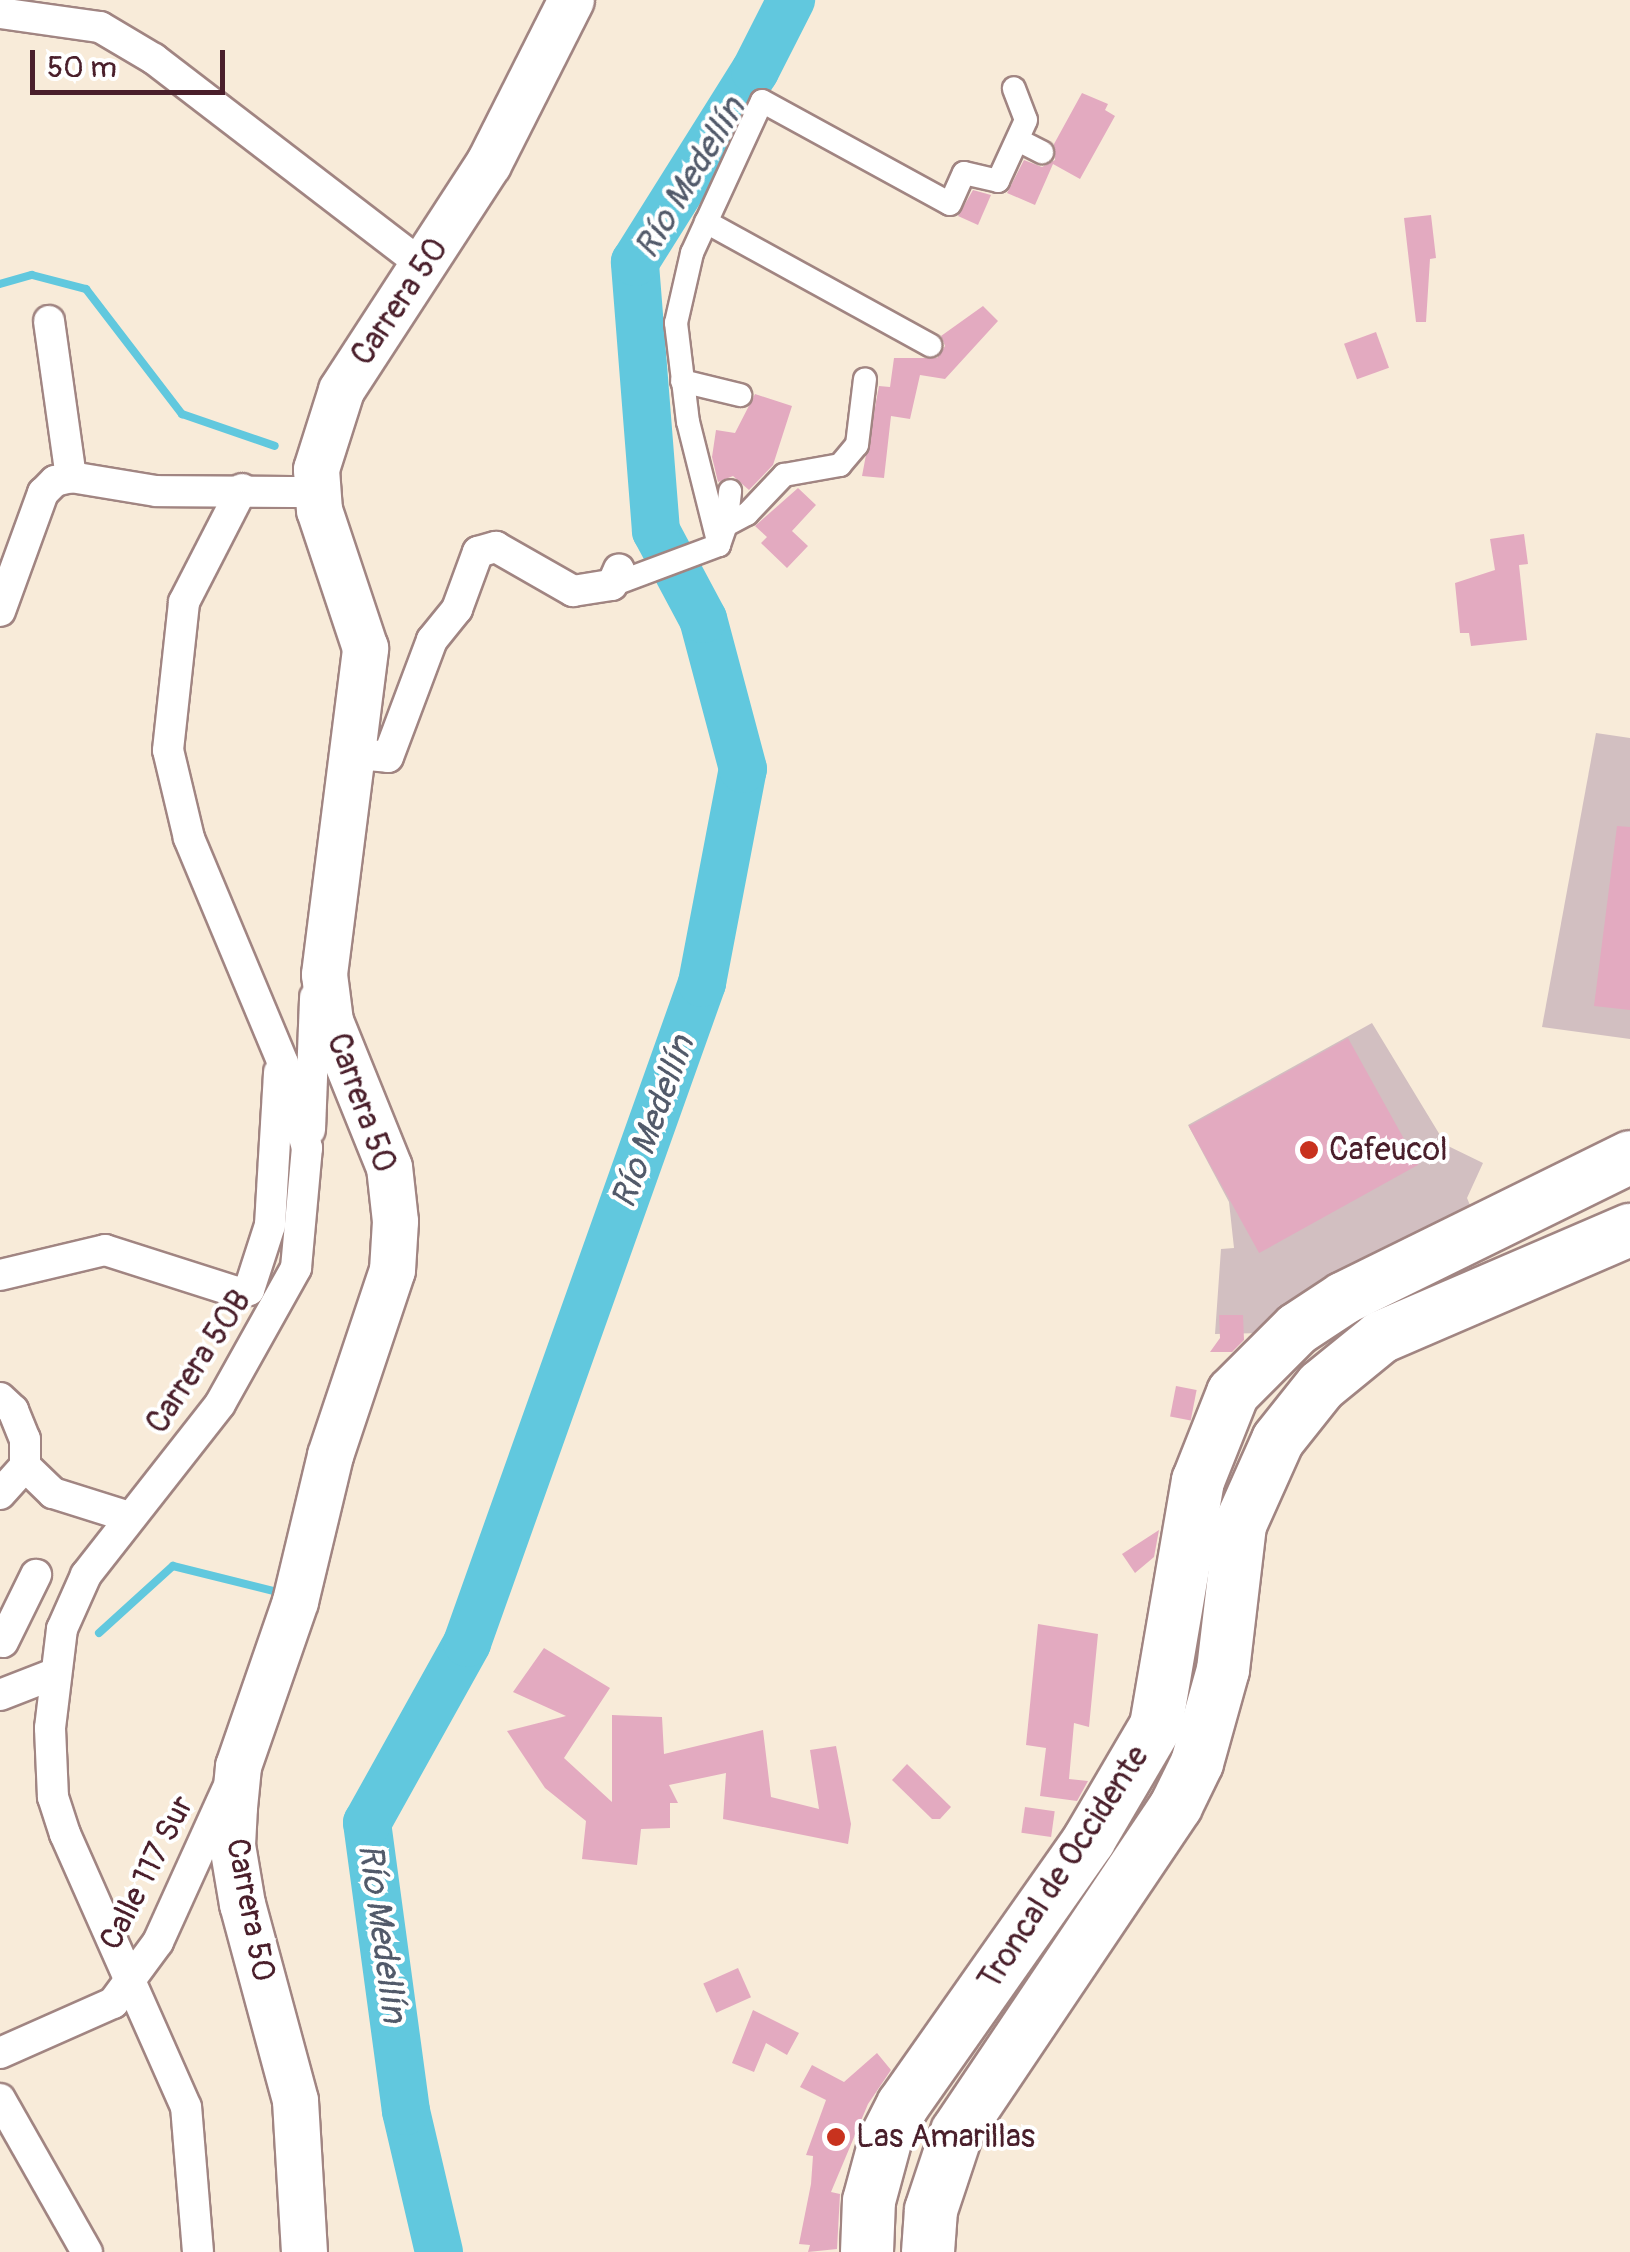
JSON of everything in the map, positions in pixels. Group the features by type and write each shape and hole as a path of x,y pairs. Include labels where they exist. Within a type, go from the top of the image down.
{"highway":[{"name":"Troncal de Occidente","path":"866,2252 869,2201 886,2138 904,2106 1089,1840 1156,1726 1198,1480 1233,1392 1283,1340 1344,1298 1630,1157"},
{"name":"Troncal de Occidente","path":"928,2252 930,2210 957,2132 1176,1806 1197,1763 1223,1670 1240,1525 1278,1440 1320,1386 1381,1337 1630,1230"}],"main road":[{"name":"Carrera 50","path":"304,2252 295,2100 232,1845 238,1766 295,1601 330,1455 392,1270 389,1167 330,1020 326,958 356,754 365,648 314,492 326,428 342,390 426,267 488,164 571,0"}],"street":[{"path":"0,12 100,27 154,59 426,267"},
{"path":"723,535 682,381 676,323 682,282 762,101 950,204 964,173 998,181 1026,120 1014,88"},
{"path":"1018,140 1042,152"},
{"path":"706,222 930,345"},
{"path":"49,320 71,477"},
{"path":"356,754 388,757 432,640 457,609 478,552 496,547 573,590 627,574 723,535 784,475 840,464 856,446 865,379"},
{"path":"682,381 740,395"},
{"path":"0,611 43,493 71,477 156,491 314,492"},
{"name":"Carrera 50B","path":"198,2252 186,2108 92,1906 54,1797 55,1668 86,1576 220,1404 292,1281 306,1148 283,1064 188,838 168,750 184,602 242,489"},
{"path":"723,535 730,491"},
{"path":"306,1148 313,1110 312,1012 326,958"},
{"path":"0,1275 105,1250 236,1292 249,1290 270,1225 275,1082 283,1064"},
{"path":"0,1398 24,1438 25,1466 0,1494"},
{"path":"25,1466 53,1493 129,1517"},
{"path":"36,1575 2,1640 55,1668"},
{"path":"0,1695 55,1668"},
{"name":"Calle 117 Sur","path":"0,2053 113,2003 158,1942 238,1766"},
{"path":"0,2098 87,2252"}],"shaded area":[{"path":"1596,733 1630,738 1630,1039 1542,1027"},
{"path":"1372,1023 1446,1145 1483,1163 1467,1198 1472,1210 1264,1333 1215,1334 1221,1249 1234,1248 1229,1202 1188,1125"}],"building":[{"path":"1082,93 1108,104 1105,110 1115,116 1080,179 1053,164 1035,205 1007,193 1024,160 1042,167 1055,160 1054,144"},
{"path":"973,190 991,195 978,225 958,216"},
{"path":"1431,215 1436,258 1430,259 1426,322 1416,322 1404,218"},
{"path":"983,306 998,321 945,379 920,375 910,419 891,416 884,478 862,476 879,386 890,387 894,358 937,358 945,346 941,336"},
{"path":"1376,332 1389,368 1357,379 1344,344"},
{"path":"755,394 792,406 773,465 749,490 733,476 718,482 712,457 716,430 735,433"},
{"path":"798,488 816,505 792,531 808,546 787,568 761,543 767,537 755,526"},
{"path":"1524,534 1528,564 1519,565 1527,640 1471,646 1469,633 1460,633 1455,583 1495,570 1490,539"},
{"path":"1617,826 1630,827 1630,1010 1594,1006"},
{"path":"1348,1038 1418,1165 1259,1253 1189,1126"},
{"path":"1219,1315 1243,1315 1244,1340 1232,1352 1210,1352 1220,1338"},
{"path":"1176,1386 1197,1390 1191,1420 1170,1416"},
{"path":"1159,1530 1154,1557 1135,1573 1122,1554"},
{"path":"1038,1624 1098,1634 1089,1727 1074,1723 1069,1779 1088,1781 1077,1801 1040,1796 1046,1748 1026,1745"},
{"path":"544,1648 610,1688 564,1758 612,1802 612,1715 662,1717 664,1754 763,1730 771,1797 819,1809 810,1750 836,1746 851,1824 848,1844 723,1819 726,1773 669,1785 678,1803 670,1803 670,1828 641,1829 637,1865 582,1859 586,1821 545,1788 507,1731 566,1716 513,1692"},
{"path":"907,1764 951,1807 940,1819 932,1819 892,1780"},
{"path":"1025,1807 1055,1811 1051,1837 1021,1833"},
{"path":"738,1968 751,1997 716,2013 703,1983"},
{"path":"753,2010 799,2033 787,2055 766,2043 754,2072 732,2063"},
{"path":"877,2053 891,2070 868,2104 831,2192 840,2194 837,2249 808,2252 810,2245 799,2244 811,2184 813,2156 806,2155 826,2100 800,2087 812,2065 844,2082"}],"waterway":[{"name":"Río Medellín","path":"439,2252 406,2111 367,1823 467,1643 702,983 743,769 703,619 656,531 635,262 755,71 791,0"},
{"path":"0,284 32,275 86,289 182,414 275,446"},
{"path":"99,1633 173,1566 273,1591"}],"place":[{"name":"Cafeucol","path":"1309,1150"},
{"name":"Las Amarillas","path":"836,2137"}]}
